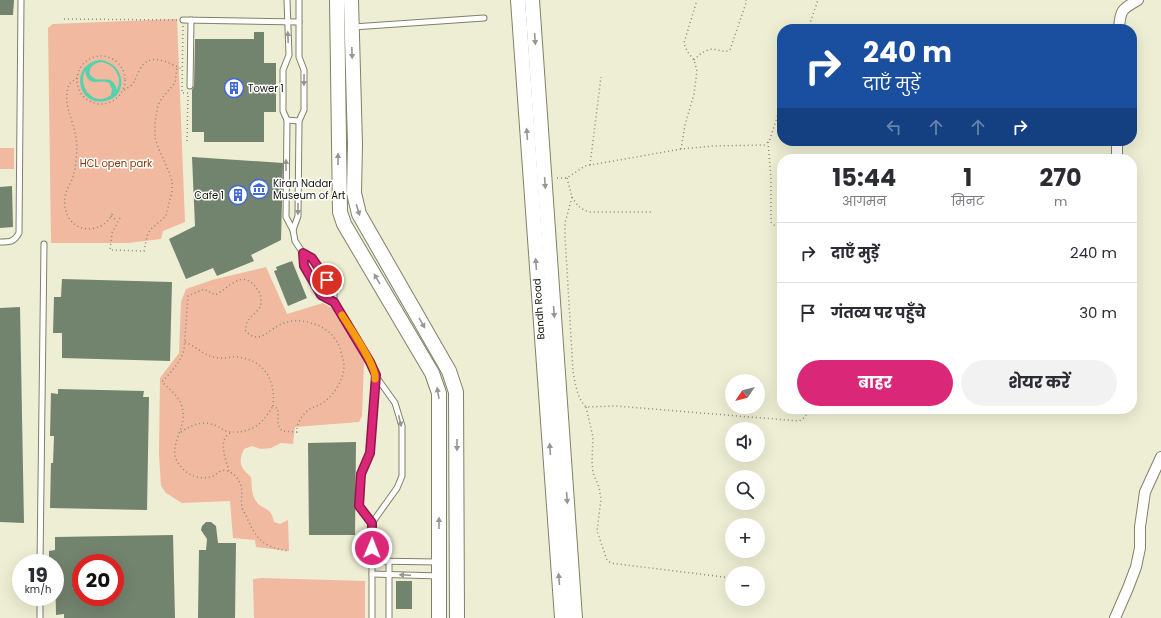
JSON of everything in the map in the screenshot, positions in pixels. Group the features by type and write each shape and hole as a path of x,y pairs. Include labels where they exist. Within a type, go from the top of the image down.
{"street":[{"path":"337,0 340,212 344,224 432,373 439,393 439,618"},
{"path":"351,0 355,144 354,193 359,214 449,371 456,392 457,618"},
{"name":"Bandh Road","path":"518,0 562,618"},
{"name":"Bandh Road","path":"532,0 575,618"},
{"path":"1119,24 1120,13 1126,6 1138,0"},
{"path":"1115,618 1138,562 1140,527 1145,492 1159,468 1161,457"},
{"path":"439,547 457,547"}],"lane":[{"path":"0,242 9,242 16,239 19,233 22,0"},
{"path":"287,0 289,55 282,70 283,111 287,120 286,217 293,230 295,241 303,253 312,258 334,291 334,302"},
{"path":"293,230 298,216 299,121 304,110 304,70 299,57 299,0"},
{"path":"352,28 484,18"},
{"path":"183,20 299,22"},
{"path":"190,86 191,20"},
{"path":"287,120 299,121"},
{"path":"40,554 44,244"},
{"path":"303,253 304,266 321,295 334,302 370,362 376,375 395,402 402,426 402,476 397,488 372,523 372,618"},
{"path":"372,523 359,506 361,474 370,453 376,375"},
{"path":"372,561 438,562"},
{"path":"388,618 390,574 389,562"},
{"path":"372,574 439,576"},
{"path":"40,606 40,618"}],"path":[{"path":"681,149 685,125 694,94 697,71 694,60 687,52 684,43 697,0"},
{"path":"694,60 701,53 710,49 726,52 730,50 746,0"},
{"path":"810,24 818,0"},
{"path":"64,19 183,20"},
{"path":"95,56 107,56 117,62 124,72 125,83 123,91 118,99 113,102 107,104 95,104 90,102 81,94 77,83 81,66 95,56"},
{"path":"123,91 135,82 140,69 148,61 158,59 182,69"},
{"path":"120,218 112,233 110,250 144,251 146,236 150,230 166,216 172,191 172,181 155,138 155,122 158,105 176,80 177,67"},
{"path":"590,166 601,77"},
{"path":"77,78 69,84 66,99 76,137 77,150 73,175 66,192 66,213 75,225 90,229 104,225 113,213"},
{"path":"777,116 768,142 772,179 771,222 774,225 777,225"},
{"path":"545,178 567,178 580,169 590,166 681,149 712,146 760,145 768,142"},
{"path":"567,178 572,196 577,206 582,210 589,212 651,212"},
{"path":"572,196 565,223 565,236 573,371 578,392 582,403 586,407 593,437 593,473 601,500 597,531 607,560 611,563 725,577"},
{"path":"111,216 118,221"},
{"path":"230,471 222,471 214,476 196,478 182,468 177,460 175,452 176,443 184,421 182,407 177,396 162,382 182,357 185,342 188,296 204,289 215,296 222,293 225,288 235,281 240,280 252,283 258,290 261,297 261,305 248,321 245,330 250,336 256,338 264,335 277,326 296,320 305,321 324,327 332,335 338,344 344,366 340,381 333,393 321,404 309,410 303,416 297,432 282,431 278,425 278,409 273,406"},
{"path":"180,432 203,422 212,424 228,432 240,432 258,425 263,420 273,406 274,396 272,383 267,373 252,361 245,358 219,358 209,356 185,342"},
{"path":"586,407 616,406 799,420 804,419 806,414"},
{"path":"233,432 227,436 223,446 230,471 242,487 242,508 255,534 261,541 278,549 289,551"}],"green space":[{"name":"HCL open park","path":"177,19 185,222 163,231 161,239 128,243 51,243 48,28 53,24"},
{"path":"0,148 14,148 14,169 0,169"},
{"path":"266,267 287,314 323,303 333,309 364,362 362,416 359,422 295,427 293,444 281,443 271,448 261,449 252,446 244,449 241,464 244,470 251,477 254,499 271,513 274,522 280,524 288,520 289,551 256,547 255,540 233,538 230,501 182,503 166,493 161,486 159,454 160,378 179,353 181,302 186,289 212,280"},
{"path":"253,579 365,581 365,618 254,618"}],"water":[{"path":"100,60 108,62 115,67 119,73 121,87 113,98 105,101 95,101 88,98 83,92 80,84 81,76 84,69 90,63","holes":["102,62 111,66 117,72 119,81 117,90 111,80 95,79 90,75 92,66 96,63","85,71 89,80 109,83 112,89 111,95 99,99 89,94 83,83"]}],"building":[{"path":"0,0 14,0 13,15 0,15"},
{"name":"Tower 1","path":"254,32 264,32 264,63 276,63 276,112 264,112 264,142 204,142 204,132 192,132 192,90 194,86 195,39 254,39"},
{"name":"Cafe 1","path":"192,157 283,163 281,240 251,255 254,261 217,276 213,268 186,279 169,239 195,226"},
{"path":"12,186 13,227 0,228 0,187"},
{"path":"292,261 307,298 288,306 274,271 277,270 276,267"},
{"path":"62,279 172,282 170,361 62,358 62,333 53,333 54,297 61,297"},
{"path":"20,307 24,523 0,522 0,308"},
{"path":"58,389 144,391 143,397 149,397 147,510 50,508 51,463 53,463 54,436 50,436 51,393 58,394"},
{"path":"356,442 355,535 309,535 308,443"},
{"path":"206,522 211,522 216,526 218,543 236,543 235,618 198,618 199,550 206,550 207,539 201,530 202,526"},
{"path":"173,535 175,618 64,618 64,614 56,615 56,606 64,606 64,554 49,554 49,551 55,550 55,537"},
{"path":"396,581 412,581 412,609 396,609"}],"slow traffic":[{"path":"342,315 370,362 376,375 375,379"}],"place":[{"name":"Tower 1","path":"234,88"},
{"name":"Kiran Nadar Museum of Art","path":"259,189"},
{"name":"Cafe 1","path":"238,195"}],"route":[{"path":"327,280 312,258 303,253 304,266 321,295 334,302 370,362 376,375 372,405 370,453 361,474 359,506 372,523 372,548"}]}
